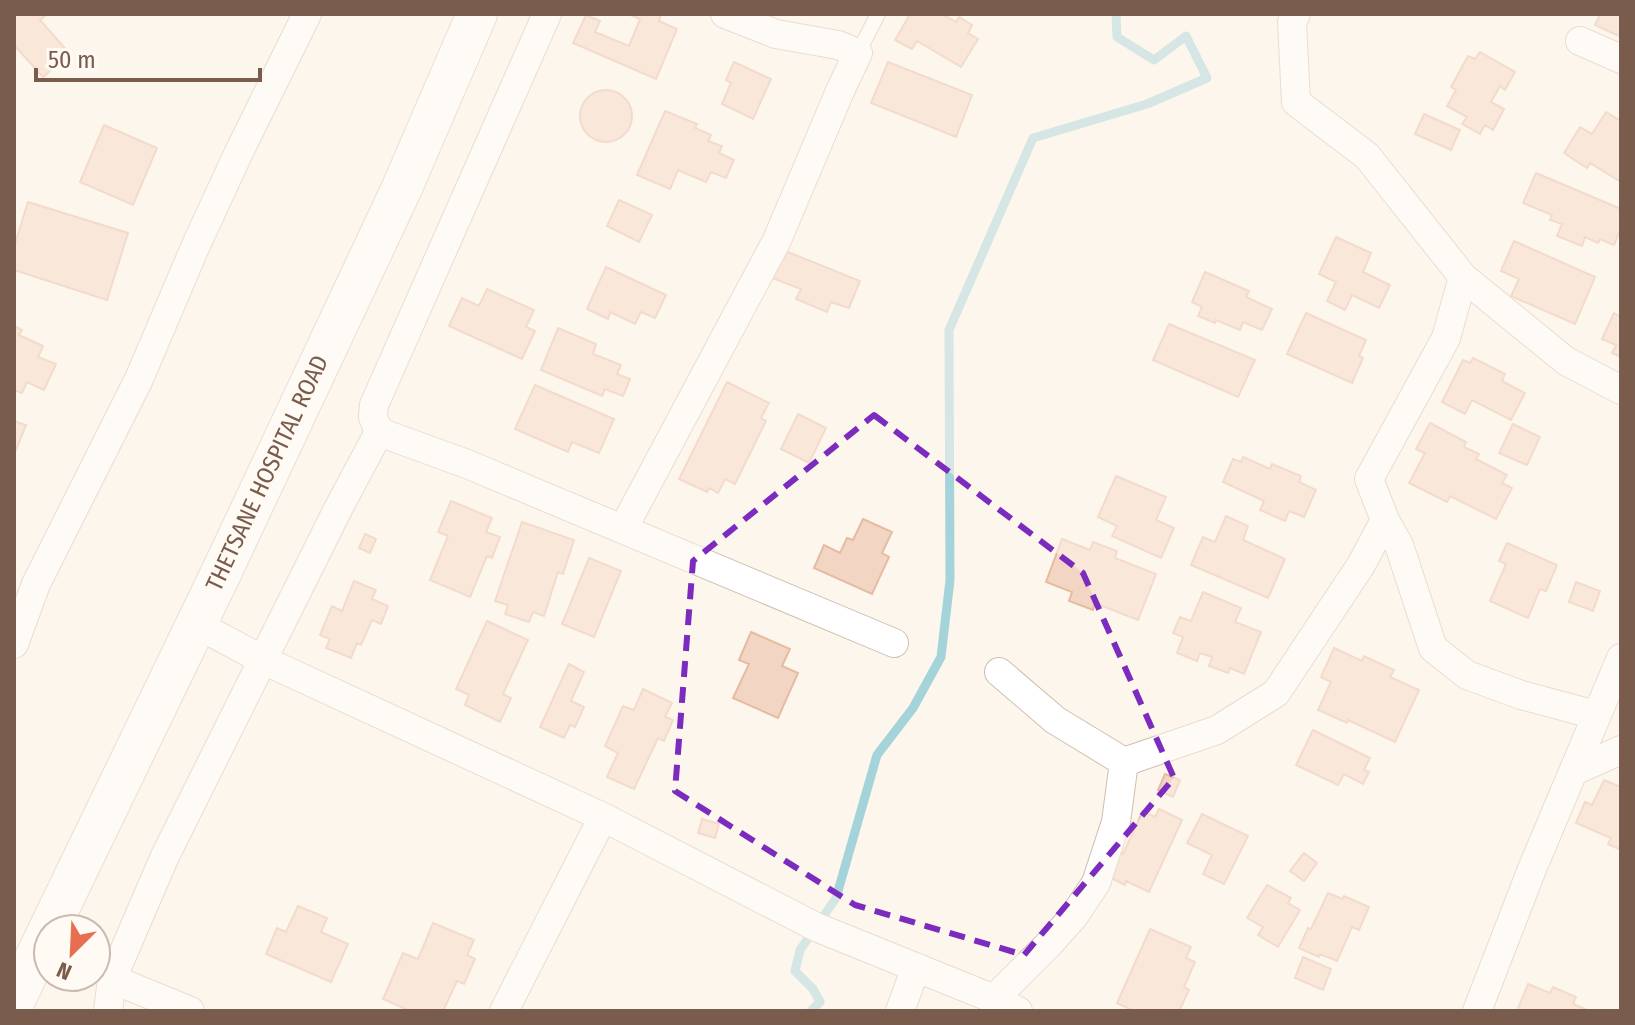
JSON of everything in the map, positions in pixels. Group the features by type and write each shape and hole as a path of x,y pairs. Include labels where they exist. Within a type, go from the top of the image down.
{"main road":[{"name":"THETSANE HOSPITAL ROAD","path":"56,913 401,190 477,14"},
{"name":"THETSANE HOSPITAL ROAD","path":"14,1002 32,964"}],"street":[{"path":"14,644 36,584 139,379 227,178 307,14"},
{"path":"547,14 374,405 373,417 379,432 467,464 894,643"},
{"path":"623,529 777,240 858,53 838,45 776,34 725,14"},
{"path":"1296,14 1292,22 1296,102 1367,156 1463,277 1566,361 1621,390"},
{"path":"1580,41 1621,59"},
{"path":"1463,277 1446,338 1369,479 1385,520 1399,545 1433,648 1467,675 1521,695 1596,715"},
{"path":"190,1011 112,979 165,856 379,432"},
{"path":"1124,762 1217,730 1276,693 1361,565 1385,520"},
{"path":"196,624 263,660 603,817 816,927 1006,1007 1096,883 1116,822 1124,762"},
{"path":"1477,1011 1532,869 1621,658"},
{"path":"999,672 1055,720 1124,762"},
{"path":"1574,771 1621,750"},
{"path":"504,1011 603,817"},
{"path":"900,1011 916,967"}],"lane":[{"path":"858,53 878,14"}],"highlighted area":[{"path":"874,415 1083,573 1174,778 1024,955 855,905 675,791 693,561"}],"building":[{"path":"14,14 47,14 40,20 70,54 43,77 14,45"},
{"path":"628,14 661,14 659,21 677,29 656,79 573,43 586,15 600,21 595,32 629,46 640,19"},
{"path":"910,14 942,14 956,22 959,17 972,25 968,33 978,39 961,67 917,41 912,49 895,40"},
{"path":"1600,14 1621,14 1621,37 1595,25"},
{"path":"1480,52 1515,72 1505,90 1500,86 1491,102 1504,109 1493,130 1485,125 1480,134 1462,124 1467,117 1447,106 1456,90 1451,87 1468,56 1475,59"},
{"path":"734,62 771,79 753,119 722,104 731,83 726,80"},
{"path":"888,62 972,95 956,137 871,103"},
{"path":"606,90 624,98 632,116 624,134 606,142 588,134 580,116 588,98"},
{"path":"665,111 697,124 695,128 711,135 708,141 722,146 719,153 734,160 726,178 711,172 706,182 678,170 670,189 637,175"},
{"path":"1606,112 1621,121 1621,182 1590,163 1587,168 1564,153 1580,127 1592,134"},
{"path":"1424,114 1460,130 1451,150 1415,134"},
{"path":"104,125 157,148 133,205 80,182"},
{"path":"1536,173 1621,209 1621,228 1614,245 1585,237 1582,246 1557,236 1562,224 1550,220 1552,215 1523,203"},
{"path":"619,200 652,215 639,242 607,226"},
{"path":"28,202 128,233 107,300 14,270 14,247"},
{"path":"1336,237 1371,253 1363,272 1390,285 1379,308 1352,295 1345,310 1327,301 1336,282 1319,274"},
{"path":"1514,241 1595,277 1575,324 1511,296 1519,279 1501,271"},
{"path":"783,250 860,281 849,308 831,302 827,312 796,299 801,289 772,278"},
{"path":"606,267 666,295 655,318 641,312 635,324 610,312 608,319 587,309"},
{"path":"1205,272 1249,291 1246,297 1272,309 1262,330 1243,322 1240,330 1198,316 1202,307 1192,302"},
{"path":"487,289 534,310 526,327 535,331 522,359 449,326 462,298 479,306"},
{"path":"1306,313 1366,340 1359,356 1363,358 1352,383 1287,354"},
{"path":"1614,313 1621,317 1621,357 1612,353 1616,345 1602,339"},
{"path":"1169,324 1255,360 1238,397 1153,360"},
{"path":"14,326 22,330 19,335 43,346 38,357 56,364 44,390 27,382 22,393 14,390"},
{"path":"558,328 596,344 593,354 621,365 617,374 630,379 623,396 605,389 602,396 541,370"},
{"path":"1473,358 1505,374 1502,381 1525,393 1511,420 1472,400 1465,414 1442,402 1463,360 1470,363"},
{"path":"727,382 769,403 761,418 766,421 735,484 725,479 718,493 709,488 707,492 679,479"},
{"path":"535,385 614,419 599,453 572,442 568,452 515,429"},
{"path":"798,414 826,428 809,463 781,449"},
{"path":"14,421 26,425 14,455"},
{"path":"1430,423 1466,442 1464,447 1479,454 1476,459 1507,475 1502,483 1512,488 1496,519 1450,496 1447,502 1409,483 1425,453 1416,449"},
{"path":"1513,424 1540,437 1527,465 1499,453"},
{"path":"1243,457 1270,469 1272,464 1301,476 1299,482 1316,490 1304,517 1289,511 1285,521 1260,510 1264,501 1223,482 1233,459 1241,462"},
{"path":"1116,476 1166,497 1156,520 1174,528 1161,558 1112,536 1117,526 1098,517"},
{"path":"451,501 492,518 486,532 500,537 492,558 487,556 470,597 430,580 448,536 438,532"},
{"path":"1226,516 1248,526 1243,540 1285,559 1268,598 1191,565 1203,537 1215,542"},
{"path":"863,519 892,532 882,553 889,557 872,594 814,568 824,545 840,553 847,538 853,540"},
{"path":"522,522 574,540 563,574 558,572 544,616 533,612 529,622 505,614 508,605 495,601"},
{"path":"365,534 376,539 370,553 359,548"},
{"path":"1062,539 1090,550 1093,542 1117,551 1115,558 1156,574 1138,620 1095,603 1093,610 1069,601 1072,592 1046,582"},
{"path":"1507,543 1557,565 1546,591 1540,589 1528,618 1490,601 1506,564 1499,561"},
{"path":"589,558 621,571 594,637 562,624"},
{"path":"354,581 376,590 372,599 388,606 381,624 372,620 361,645 357,643 351,658 326,648 330,639 320,635 332,606 342,611"},
{"path":"1576,582 1600,591 1593,611 1569,602"},
{"path":"1203,592 1241,608 1235,622 1261,632 1244,674 1230,668 1228,673 1209,666 1212,657 1200,653 1197,661 1177,653 1183,637 1173,633 1180,617 1191,621"},
{"path":"487,621 528,640 503,694 511,698 500,722 465,705 469,695 456,689"},
{"path":"751,632 790,649 782,666 798,673 778,718 733,698 749,664 739,660"},
{"path":"1334,648 1362,661 1364,656 1394,670 1390,677 1419,690 1395,742 1318,710 1331,682 1321,677"},
{"path":"569,664 584,672 571,701 584,707 575,727 570,725 564,738 540,727"},
{"path":"643,689 672,703 665,717 673,720 664,741 658,738 634,789 607,777 618,753 605,746 623,706 634,710"},
{"path":"1313,730 1370,758 1364,770 1369,772 1363,784 1344,774 1338,785 1296,765"},
{"path":"1165,774 1180,780 1173,797 1158,790"},
{"path":"1604,780 1621,787 1621,850 1608,844 1611,838 1576,823 1585,802 1592,805"},
{"path":"1159,809 1182,820 1149,892 1101,873 1112,850 1123,854 1143,811 1155,817"},
{"path":"1202,814 1248,836 1224,884 1203,874 1212,855 1187,843"},
{"path":"702,819 719,824 715,838 698,833"},
{"path":"1304,853 1317,863 1304,881 1290,871"},
{"path":"1267,885 1291,898 1288,903 1300,910 1278,947 1258,935 1263,927 1247,918"},
{"path":"1328,893 1369,907 1359,930 1352,927 1337,961 1299,948"},
{"path":"298,906 327,918 321,932 348,944 331,982 266,954 277,928 286,932"},
{"path":"433,923 474,940 467,955 475,959 464,984 457,981 443,1011 410,1011 383,999 403,953 418,959"},
{"path":"1150,929 1191,947 1186,958 1195,962 1184,987 1189,990 1179,1011 1134,1011 1117,1003"},
{"path":"1303,957 1331,969 1323,990 1295,978"},
{"path":"1528,984 1550,993 1553,987 1576,997 1573,1004 1590,1011 1517,1011"}],"waterway":[{"path":"811,1011 820,1002 813,989 795,971 800,950 836,898 877,755 913,708 941,657 950,580 949,330 1033,138 1147,104 1207,78 1186,36 1154,60 1117,37 1116,14"}]}
